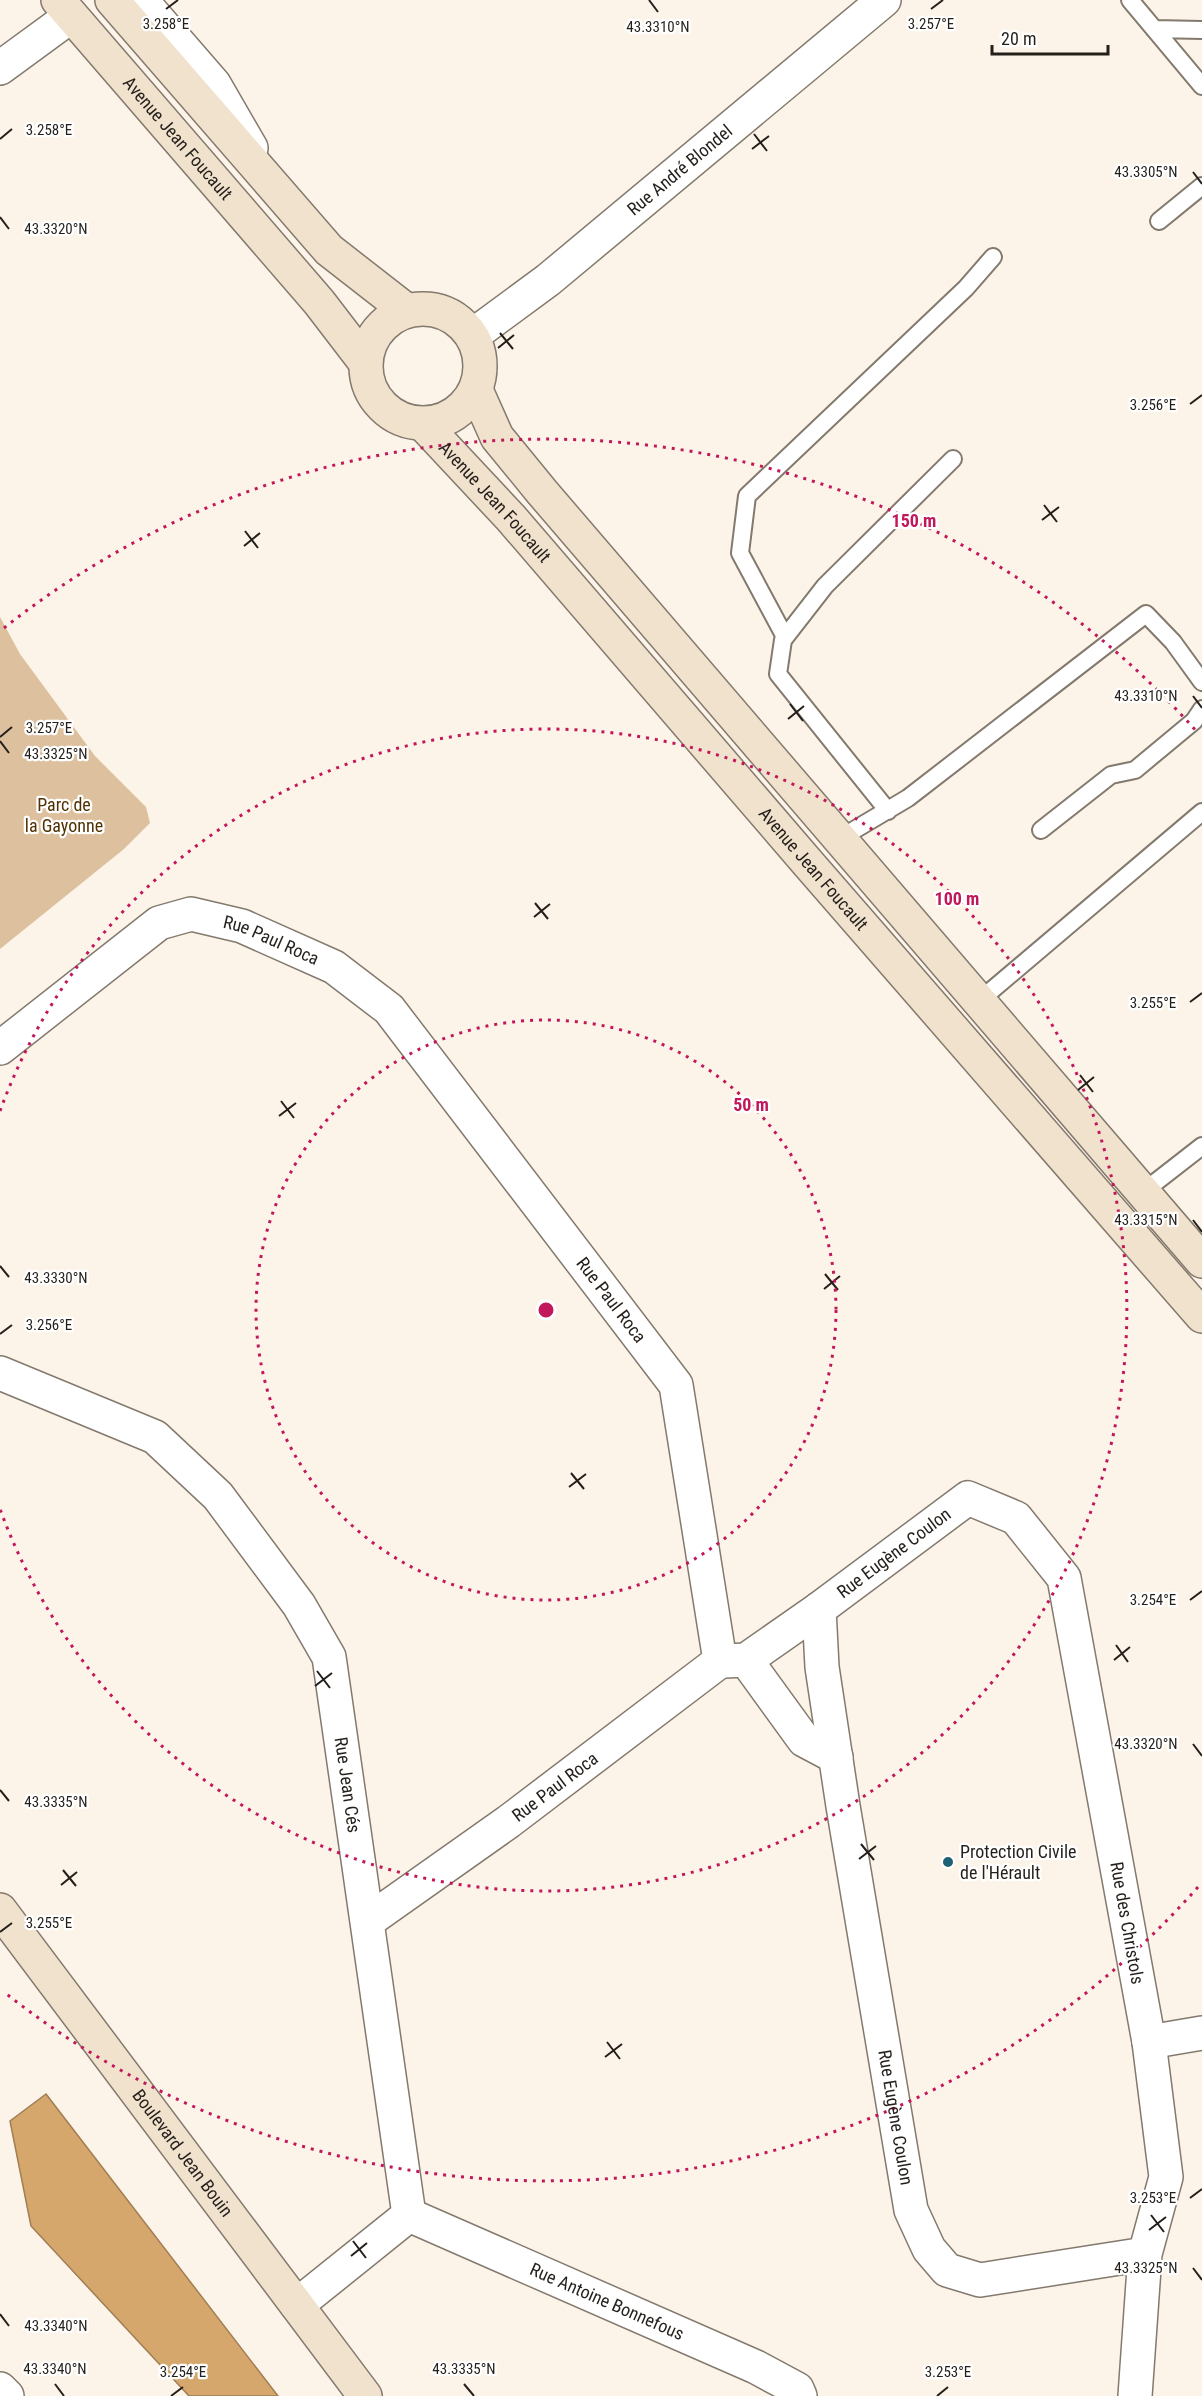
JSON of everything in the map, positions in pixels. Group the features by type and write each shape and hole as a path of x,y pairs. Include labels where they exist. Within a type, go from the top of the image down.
{"main road":[{"path":"112,0 329,250 406,310 444,312 472,336 481,362 476,390 455,415 423,424 398,418 378,402 368,383 365,362 377,329 406,310"},
{"name":"Avenue Jean Foucault","path":"64,8 319,302 365,362"},
{"path":"476,390 497,437 1202,1261"},
{"name":"Avenue Jean Foucault","path":"423,424 511,518 1202,1316"},
{"name":"Boulevard Jean Bouin","path":"0,1911 365,2396"}],"street":[{"path":"141,0 214,84 272,186"},
{"name":"Rue André Blondel","path":"472,336 548,280 884,0"},
{"path":"0,68 64,8"},
{"name":"Rue Paul Roca","path":"0,1048 159,923 190,914 242,926 334,967 389,1009 676,1385 733,1661 368,1921"},
{"name":"Rue Jean Cés","path":"0,1373 155,1437 218,1496 299,1605 329,1657 409,2215"},
{"name":"Rue Eugène Coulon","path":"733,1661 819,1609 968,1498"},
{"name":"Rue des Christols","path":"968,1498 1016,1518 1064,1578 1149,2042 1166,2177 1145,2254 1135,2396"},
{"name":"Rue Eugène Coulon","path":"819,1609 822,1667 911,2210 929,2249 947,2270 980,2280 1145,2254"},
{"path":"733,1661 804,1740 836,1757"},
{"path":"1149,2042 1202,2033"},
{"path":"297,2306 409,2215"},
{"name":"Rue Antoine Bonnefous","path":"409,2215 756,2367 796,2389 800,2396"},
{"path":"0,2389 7,2396"}],"lane":[{"path":"1130,0 1202,86"},
{"path":"1155,29 1202,30"},
{"path":"1159,221 1202,186"},
{"path":"785,637 740,553 747,496 966,288 993,257"},
{"path":"888,811 778,674 783,640 825,586 953,459"},
{"path":"839,839 908,798 1146,614 1173,642 1202,682"},
{"path":"1041,830 1111,776 1135,770 1194,721 1202,709"},
{"path":"979,1001 1202,812"},
{"path":"1143,1192 1202,1146"}],"green space":[{"name":"Parc de la Gayonne","path":"0,617 20,654 95,756 146,807 150,823 124,849 0,949"}],"shaded area":[{"path":"46,2094 278,2396 189,2396 31,2226 10,2121"}],"place":[{"name":"Protection Civile de l'Hérault","path":"948,1862"}]}
